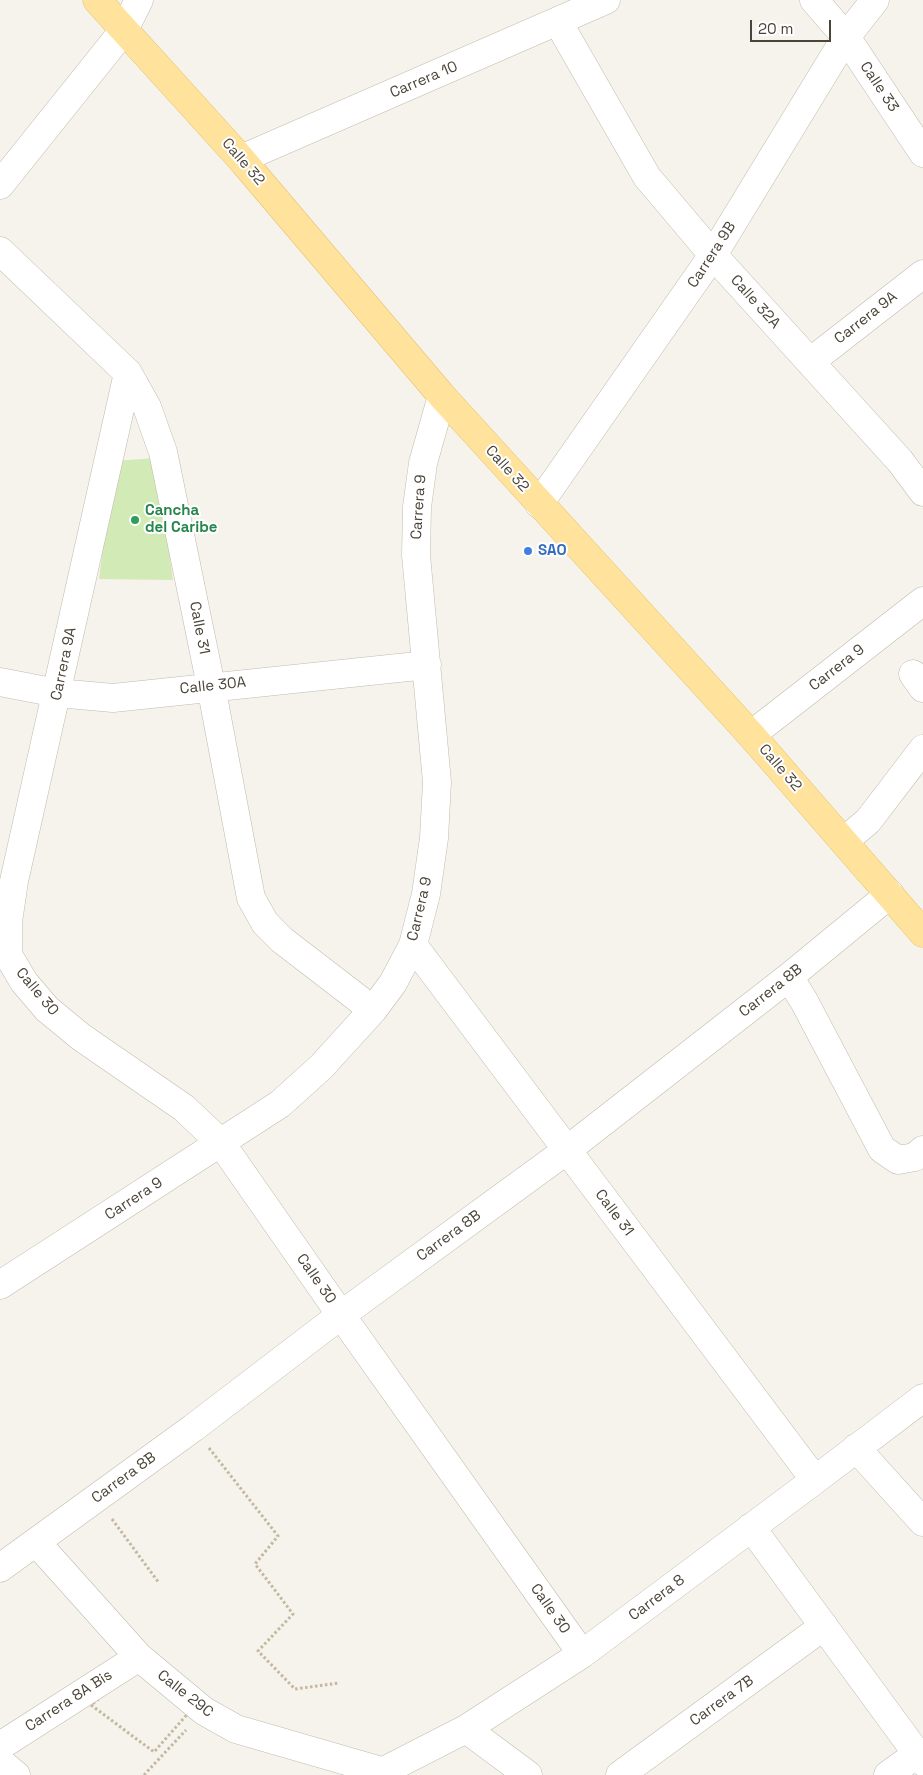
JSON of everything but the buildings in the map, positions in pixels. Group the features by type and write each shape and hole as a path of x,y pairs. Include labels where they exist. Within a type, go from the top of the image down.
{"main road":[{"name":"Calle 32","path":"97,0 241,159 442,396 752,735 923,933"}],"street":[{"path":"0,185 124,30 139,0"},
{"name":"Carrera 10","path":"241,159 606,0"},
{"name":"Calle 33","path":"814,0 846,37 923,153"},
{"name":"Carrera 9B","path":"539,504 713,255 846,37 876,0"},
{"name":"Calle 32A","path":"558,22 647,177 713,255 900,461 923,492"},
{"name":"Calle 31","path":"0,251 128,373 147,407 163,452 211,686 251,898 265,923 282,940 373,1010"},
{"name":"Carrera 9A","path":"810,362 923,274"},
{"name":"Carrera 9A","path":"4,955 14,881 128,373"},
{"name":"Carrera 9","path":"0,1285 280,1104 321,1067 373,1010 393,983 413,945 426,894 434,838 437,782 416,555 416,507 423,463 442,396"},
{"name":"Carrera 9","path":"752,735 923,601"},
{"name":"Calle 30A","path":"0,682 57,693 113,698 427,664"},
{"path":"844,841 868,821 923,749"},
{"name":"Carrera 8B","path":"0,1568 193,1428 341,1315 567,1150 788,977 890,894"},
{"name":"Calle 31","path":"413,945 815,1480"},
{"name":"Calle 30","path":"4,955 47,1009 81,1037 184,1108 221,1143 582,1654"},
{"path":"788,977 804,1001 882,1149 898,1160 915,1157 923,1150"},
{"name":"Carrera 8","path":"381,1774 466,1729 582,1654 923,1398"},
{"path":"856,1448 923,1522"},
{"path":"751,1527 920,1758 888,1775"},
{"name":"Calle 29C","path":"41,1539 138,1662 204,1712 236,1729 381,1774"},
{"name":"Carrera 7B","path":"620,1775 824,1626"},
{"name":"Carrera 8A Bis","path":"0,1746 138,1662"},
{"path":"466,1729 528,1775"},
{"path":"0,1762 16,1775"}],"path":[{"path":"193,1428 278,1536 255,1564 293,1614 258,1651 295,1689 339,1683"},
{"path":"91,1503 159,1583"},
{"path":"138,1662 191,1710 154,1752 91,1705 138,1662"},
{"path":"144,1775 204,1712"}],"green space":[{"name":"Cancha del Caribe","path":"156,458 173,580 99,579 114,461"}],"place":[{"name":"Cancha del Caribe","path":"135,520"},
{"name":"SAO","path":"528,551"}]}
